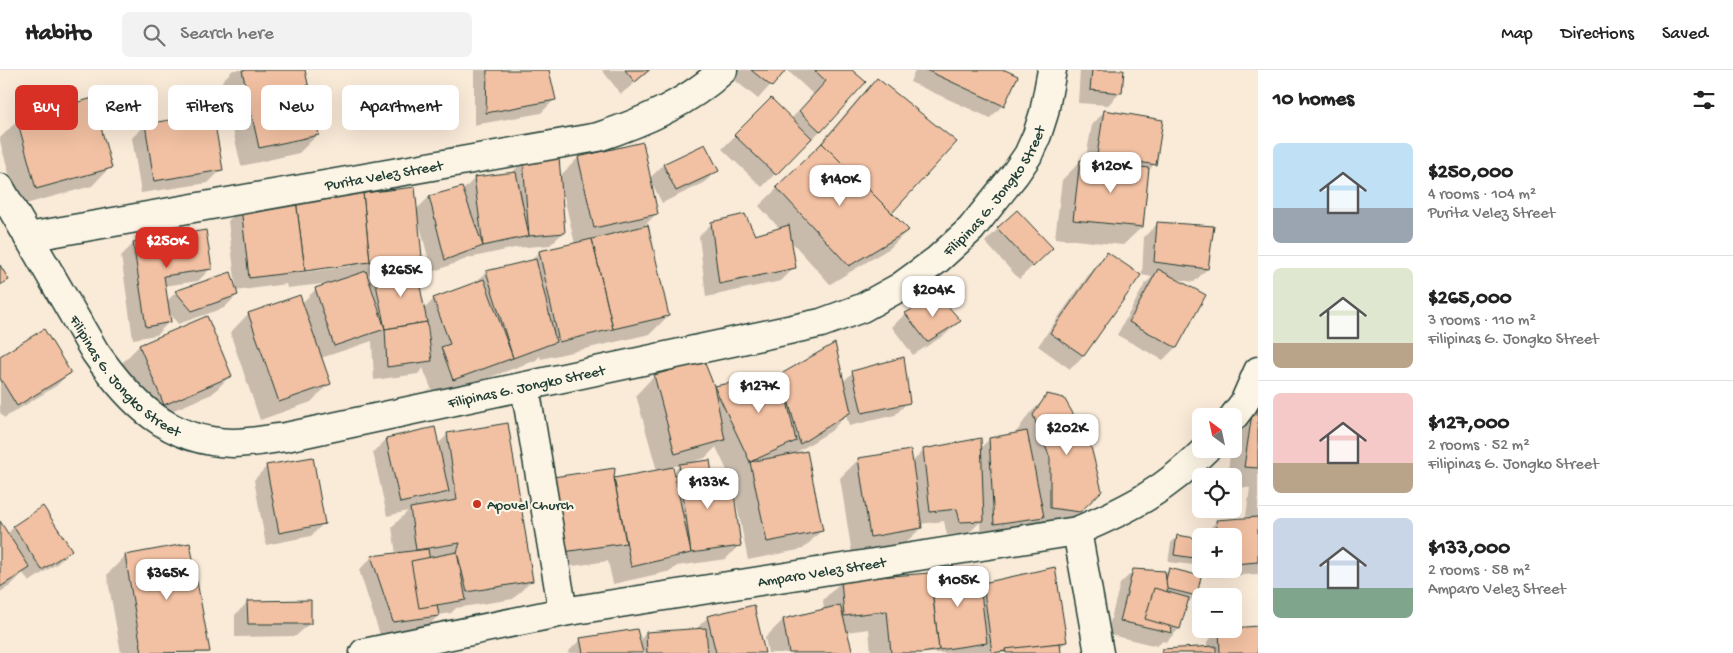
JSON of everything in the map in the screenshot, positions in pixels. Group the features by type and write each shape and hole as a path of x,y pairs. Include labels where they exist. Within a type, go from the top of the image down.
{"street":[{"name":"Purita Velez Street","path":"28,237 598,137 640,121 679,102 715,78 723,70"},
{"name":"Filipinas G. Jongko Street","path":"0,188 95,352 110,373 151,415 176,431 205,440 234,443 286,437 526,387 821,323 862,308 900,287 937,260 971,229 1015,174 1028,155 1037,134 1052,70"},
{"path":"1240,408 1258,371"},
{"path":"526,387 563,612"},
{"name":"Amparo Velez Street","path":"364,653 563,612 1078,531 1118,514 1156,492 1196,458"},
{"path":"1078,531 1099,653"}],"building":[{"path":"242,70 305,70 308,85 261,85 261,130 318,130 319,135 259,148 251,111 251,85 245,85"},
{"path":"487,70 549,70 556,100 486,113"},
{"path":"625,70 649,70 635,82"},
{"path":"751,70 786,70 772,87"},
{"path":"814,70 852,70 866,82 821,132 799,111 826,81"},
{"path":"926,70 1005,70 1018,76 1004,106"},
{"path":"1092,70 1124,70 1122,93 1090,90"},
{"path":"877,78 957,142 892,213 822,143"},
{"path":"771,98 812,138 776,175 734,135"},
{"path":"88,99 88,130 102,130 112,168 36,189 20,130 78,130 78,102"},
{"path":"1104,110 1163,120 1156,165 1097,155"},
{"path":"168,120 168,130 216,130 223,170 154,181 146,130 158,130 158,122"},
{"path":"643,142 658,214 594,228 578,157"},
{"path":"822,143 909,230 849,266 776,187"},
{"path":"705,144 719,171 676,191 663,164"},
{"path":"559,157 565,233 529,236 523,160"},
{"path":"1080,160 1149,168 1143,227 1073,220"},
{"path":"516,172 529,236 483,246 474,177"},
{"path":"415,187 422,257 370,262 363,193"},
{"path":"462,187 483,246 445,260 429,196"},
{"path":"363,193 370,262 305,271 296,200"},
{"path":"296,200 305,271 249,278 241,207"},
{"path":"1017,210 1053,248 1033,267 997,228"},
{"path":"745,214 755,235 789,225 796,268 719,284 711,222"},
{"path":"1157,222 1214,226 1208,269 1154,262"},
{"path":"648,225 669,316 613,329 592,239"},
{"path":"206,230 212,269 164,276 171,322 146,327 133,242"},
{"path":"592,239 613,329 559,342 539,251"},
{"path":"1107,252 1141,275 1084,356 1050,333"},
{"path":"536,259 556,342 513,358 486,271"},
{"path":"0,265 9,280 0,285"},
{"path":"416,266 427,322 385,329 374,274"},
{"path":"1158,269 1206,295 1177,348 1129,322"},
{"path":"366,271 385,329 334,346 315,288"},
{"path":"231,272 238,295 192,311 175,291"},
{"path":"484,279 513,358 453,380 441,347 450,344 433,298"},
{"path":"300,295 331,384 279,402 248,313"},
{"path":"939,296 961,321 927,342 905,313"},
{"path":"207,316 232,376 164,405 139,345"},
{"path":"427,322 432,361 387,367 385,329"},
{"path":"44,329 71,373 17,406 0,378 0,356"},
{"path":"835,343 851,412 800,444 781,374"},
{"path":"904,357 910,403 862,413 852,371"},
{"path":"704,361 714,386 725,440 675,454 654,375"},
{"path":"781,374 796,441 750,462 714,386"},
{"path":"1047,394 1064,398 1090,443 1102,491 1080,512 1050,508 1050,458 1033,415"},
{"path":"1253,407 1258,408 1258,468 1244,467"},
{"name":"Apovel Church","path":"508,423 533,581 467,592 457,552 460,543 416,550 410,508 457,500 447,433"},
{"path":"435,427 449,492 400,503 386,438"},
{"path":"1027,431 1044,517 994,524 989,438"},
{"path":"981,438 984,521 960,522 957,509 930,512 923,449"},
{"path":"911,450 922,528 870,537 858,458"},
{"path":"807,451 823,531 767,542 750,462"},
{"path":"313,457 325,524 279,533 266,465"},
{"path":"710,460 714,489 733,486 741,546 691,553 679,464"},
{"path":"673,467 691,553 631,567 614,478"},
{"path":"615,468 614,478 626,543 563,552 553,477"},
{"path":"43,506 72,550 42,570 13,526"},
{"path":"1258,517 1258,562 1242,563 1242,528 1217,528 1216,520"},
{"path":"0,521 30,568 0,587"},
{"path":"1177,535 1192,538 1192,558 1174,555"},
{"path":"190,543 210,652 142,653 125,555"},
{"path":"428,549 439,616 393,622 371,556"},
{"path":"457,552 466,600 419,608 411,561"},
{"path":"978,567 987,643 939,650 930,573"},
{"path":"1055,567 1067,642 992,653 983,583"},
{"path":"1169,568 1192,574 1192,578 1201,578 1199,588 1192,588 1192,595 1164,588"},
{"path":"1133,569 1165,571 1172,633 1120,621"},
{"path":"930,573 939,650 922,653 891,653 887,611 844,616 841,580"},
{"path":"1154,588 1189,598 1180,629 1145,619"},
{"path":"311,600 311,624 248,624 247,601"},
{"path":"754,605 765,653 716,653 707,616"},
{"path":"840,605 853,653 789,653 783,619"},
{"path":"1258,626 1258,653 1220,653 1219,638 1242,638 1242,627"},
{"path":"706,628 708,653 647,653 646,632"},
{"path":"637,629 643,653 583,653 580,638"},
{"path":"1060,643 1061,653 1006,653 1005,649"},
{"path":"1216,646 1216,653 1162,653 1162,649"}],"place":[{"name":"Apovel Church","path":"477,504"}]}
